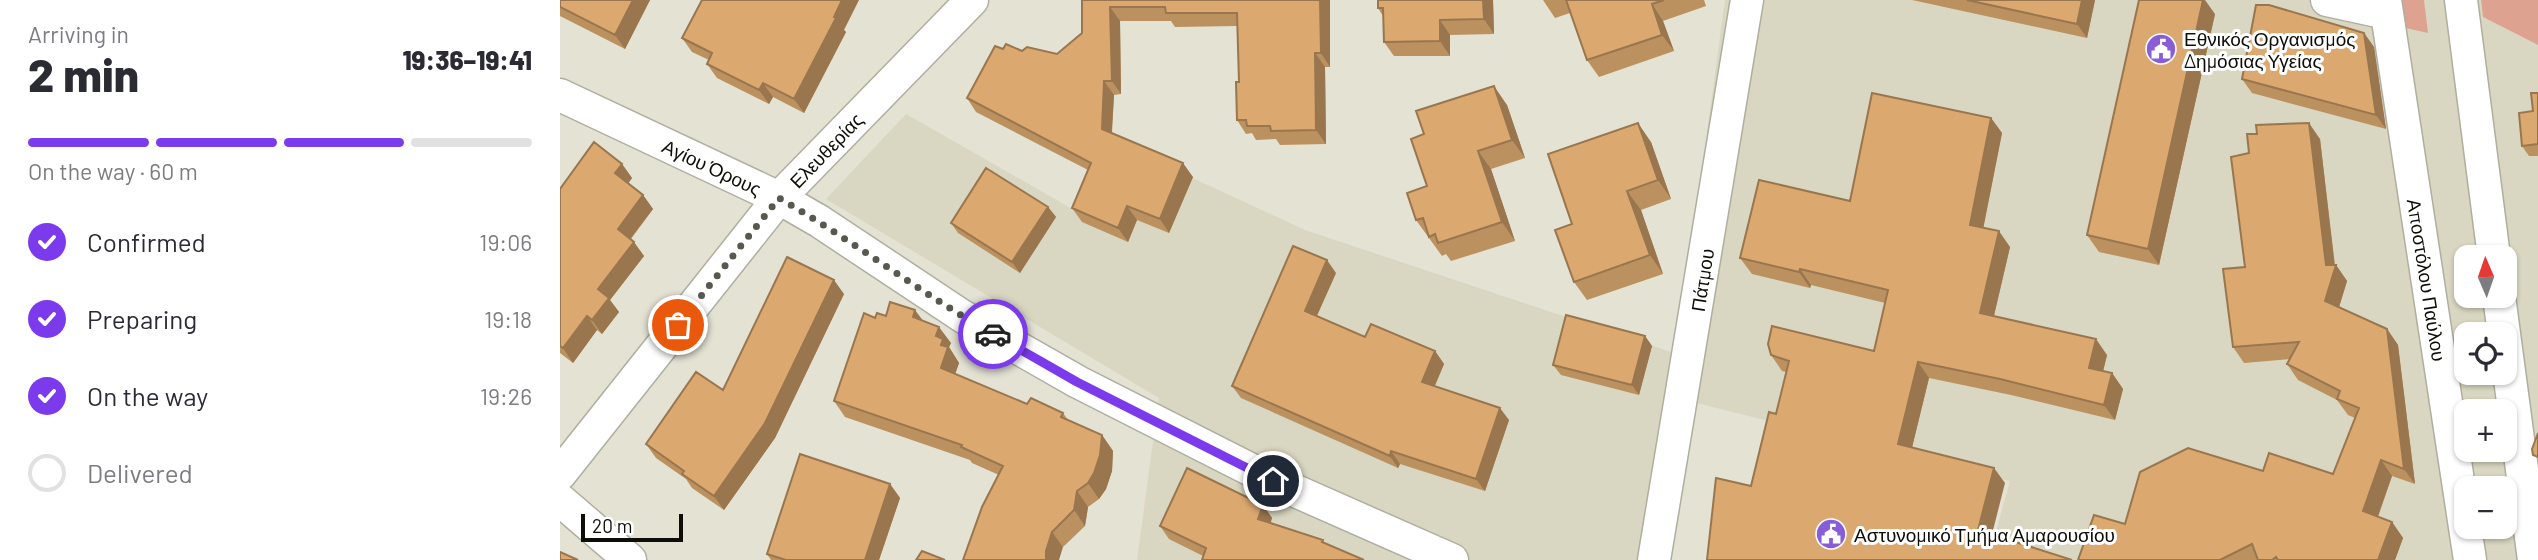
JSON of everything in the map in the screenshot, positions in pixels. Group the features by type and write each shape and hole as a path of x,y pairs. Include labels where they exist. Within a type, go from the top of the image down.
{"street":[{"name":"Ελευθερίας","path":"560,474 779,198 972,0"},
{"name":"Πάτμου","path":"1654,560 1747,0"},
{"path":"2327,0 2386,6"},
{"path":"2460,0 2492,245"},
{"name":"Αποστόλου Παύλου","path":"2386,6 2470,560"},
{"name":"Αγίου Όρους","path":"560,95 779,198 819,221 962,316 1077,382 1273,481 1452,560"},
{"path":"2501,308 2534,560"},
{"path":"560,500 630,560"}],"shaded area":[{"path":"1725,0 2393,0 2427,33 2424,0 2481,0 2483,17 2538,45 2538,560 1988,560 2010,481 1672,397 1646,560 1137,560 1159,398 826,199 906,114 1074,210 1110,140 1305,230 1677,354"},
{"path":"2393,0 2424,0 2428,33 2397,26"},
{"path":"2481,0 2538,0 2538,45 2483,17"}],"building":[{"path":"560,0 633,0 615,35 560,7"},
{"path":"702,0 842,0 834,17 836,18 794,99 763,83 759,90 707,64 712,53 682,38"},
{"path":"1082,0 1320,0 1321,53 1315,53 1316,130 1271,131 1270,126 1247,126 1246,120 1237,120 1237,13 1166,13 1165,7 1110,7 1112,81 1104,81 1102,129 1183,163 1160,219 1127,206 1118,228 1072,208 1091,163 967,98 995,46 1003,49 1006,44 1022,51 1027,47 1057,54 1082,33"},
{"path":"1378,0 1483,0 1484,19 1440,20 1440,41 1384,42 1383,8 1378,8"},
{"path":"1566,0 1664,0 1652,4 1662,35 1587,60"},
{"path":"1967,0 2082,0 2077,24"},
{"path":"2139,0 2203,0 2148,249 2087,235"},
{"path":"2256,5 2269,5 2364,33 2376,115 2242,79"},
{"path":"1494,86 1512,140 1478,151 1502,222 1438,243 1435,234 1429,237 1423,218 1416,220 1407,193 1427,186 1411,139 1424,134 1416,111"},
{"path":"1872,93 1991,118 1970,225 1999,231 1980,313 2096,339 2089,368 2112,373 2104,405 1918,362 1898,444 1994,468 1978,530 2072,560 1707,560 1716,478 1751,486 1769,412 1776,414 1789,361 1771,355 1768,344 1772,326 1874,351 1888,290 1740,258 1759,180 1850,201"},
{"path":"2531,93 2538,93 2538,144 2522,146 2519,113 2533,111"},
{"path":"1638,123 1658,180 1627,191 1650,255 1574,282 1555,230 1572,224 1548,154"},
{"path":"2309,123 2326,265 2336,265 2325,301 2387,329 2404,469 2381,460 2363,511 2392,522 2378,560 2278,560 2276,557 2272,560 2258,560 2252,544 2220,560 2078,560 2094,515 2125,524 2140,472 2188,448 2263,471 2269,453 2333,474 2359,408 2337,399 2340,391 2287,364 2299,342 2233,347 2223,269 2245,267 2231,157 2249,153 2247,134 2257,134 2256,125"},
{"path":"594,142 622,164 615,173 643,195 618,229 634,242 598,289 609,298 592,320 587,316 563,348 560,346 560,189"},
{"path":"986,168 1048,207 1012,262 951,223"},
{"path":"1293,246 1327,260 1305,311 1365,337 1371,324 1435,351 1422,382 1500,408 1476,479 1391,451 1390,456 1232,386"},
{"path":"787,257 834,280 765,423 714,496 646,444 696,372 723,390"},
{"path":"890,302 915,310 913,317 939,327 936,336 943,339 941,345 948,347 941,368 1027,404 1031,398 1063,413 1061,417 1102,435 1100,455 1094,473 1088,483 1077,491 1074,510 1052,532 1046,560 963,560 982,507 1003,466 961,447 962,445 834,401 864,313 875,318 877,313 886,316"},
{"path":"1566,315 1645,336 1632,385 1553,365"},
{"path":"2538,433 2538,457 2533,455 2532,449"},
{"path":"800,454 890,484 865,560 786,560 767,554"},
{"path":"1187,468 1263,505 1258,519 1323,540 1322,542 1364,560 1202,560 1206,548 1160,526"},
{"path":"922,551 945,560 916,560"},
{"path":"560,552 578,560 560,560"}],"way so far":[{"path":"678,325 779,198 993,334"}],"place":[{"name":"Εθνικός Οργανισμός Δημόσιας Υγείας","path":"2161,49"},
{"name":"Αστυνομικό Τμήμα Αμαρουσίου","path":"1831,534"}],"route":[{"path":"993,334 1077,382 1273,481"}]}
